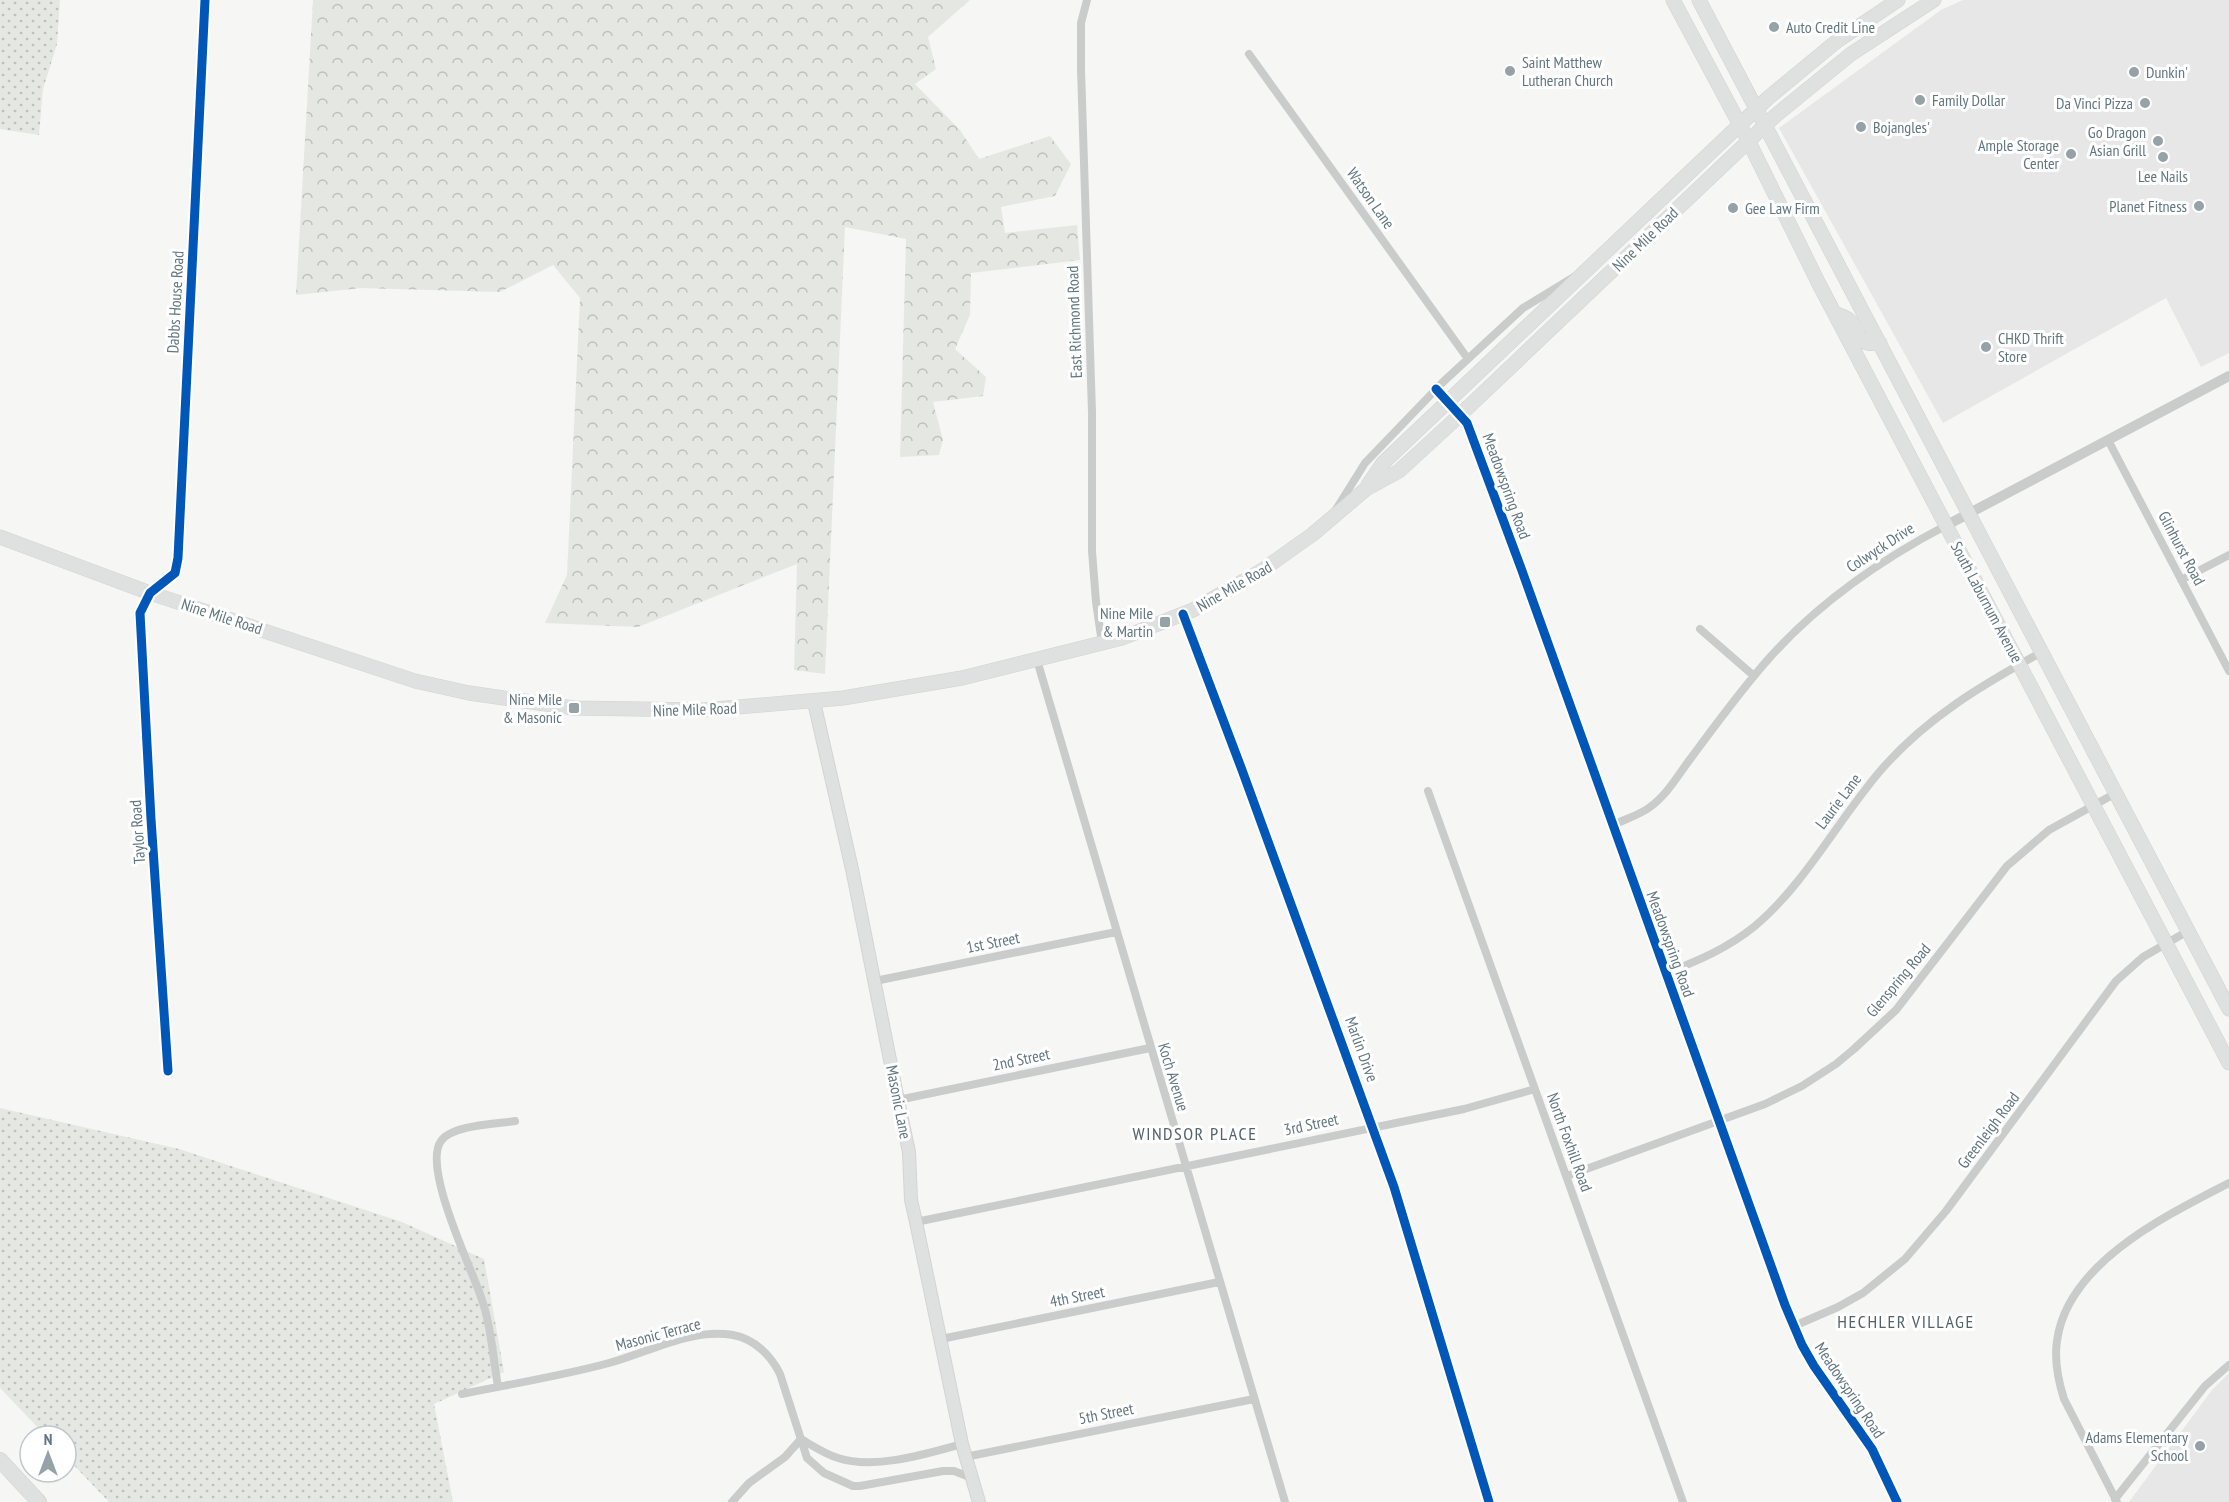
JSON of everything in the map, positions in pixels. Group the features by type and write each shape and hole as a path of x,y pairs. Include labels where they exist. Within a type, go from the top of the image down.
{"highway":[{"path":"0,1460 39,1502"}],"main road":[{"name":"South Laburnum Avenue","path":"1673,0 2229,1063"},
{"name":"South Laburnum Avenue","path":"1699,0 2229,1009"},
{"name":"Nine Mile Road","path":"1365,489 1383,463 1756,109 1811,61 1898,0"},
{"name":"Nine Mile Road","path":"0,537 150,593 415,681 469,693 574,708 703,710 814,702 962,678 1102,643 1139,632 1183,614 1262,571 1330,520 1365,489 1399,471 1764,125 1851,54 1934,0"},
{"path":"1835,313 1850,320 1859,339 1869,344 1880,343"},
{"name":"Masonic Lane","path":"814,702 875,981 909,1152 911,1200 962,1444 979,1502"}],"street":[{"name":"Dabbs House Road","path":"150,593 175,573 178,558 205,0"},
{"name":"East Richmond Road","path":"1087,0 1082,23 1081,69 1092,412 1091,532 1095,602 1102,643"},
{"name":"Watson Lane","path":"1249,54 1468,358"},
{"path":"1330,520 1365,463 1468,358 1529,303 1564,281 1586,272"},
{"name":"Colwyck Drive","path":"1613,825 1640,813 1663,795 1754,676 1800,627 1837,594 1897,552 2229,376"},
{"name":"Meadowspring Road","path":"1436,389 1467,423 1794,1326 1814,1366 1872,1449 1897,1502"},
{"name":"Glinhurst Road","path":"2108,440 2229,670"},
{"path":"2181,580 2229,555"},
{"name":"Taylor Road","path":"150,593 140,613 168,1071"},
{"name":"Marlin Drive","path":"1183,614 1251,792 1373,1126 1412,1242 1489,1502"},
{"path":"1700,629 1754,676"},
{"name":"Laurie Lane","path":"1666,973 1720,950 1759,923 1786,895 1864,791 1917,733 1952,705 2042,652"},
{"name":"Koch Avenue","path":"1037,660 1285,1502"},
{"name":"North Foxhill Road","path":"1428,791 1683,1502"},
{"name":"Glenspring Road","path":"1567,1176 1719,1122 1784,1095 1819,1075 1854,1050 1902,1002 2007,866 2049,830 2116,793"},
{"name":"Greenleigh Road","path":"1794,1326 1849,1301 1877,1283 1905,1259 1946,1212 2116,981 2133,964 2188,931"},
{"name":"1st Street","path":"875,981 1116,932"},
{"name":"2nd Street","path":"898,1100 1150,1048"},
{"name":"3rd Street","path":"916,1222 1464,1109 1535,1089"},
{"path":"498,1387 482,1299 463,1254 447,1204 437,1167 436,1154 439,1143 450,1133 515,1121"},
{"path":"2229,1183 2152,1225 2127,1242 2093,1273 2072,1299 2064,1315 2056,1341 2059,1384 2064,1399 2116,1501 2205,1386 2229,1365"},
{"name":"4th Street","path":"941,1339 1219,1282"},
{"name":"Masonic Terrace","path":"462,1394 607,1364 685,1339 710,1335 734,1335 756,1345 776,1366 807,1458 824,1473 853,1486 869,1486 943,1471 954,1471 972,1478"},
{"name":"5th Street","path":"965,1457 1254,1399"},
{"path":"732,1502 749,1483 784,1457 801,1439 831,1455 858,1462 891,1460 962,1444"}],"shaded area":[{"path":"1963,0 2229,0 2229,353 2201,367 2166,298 1943,423 1779,128 1941,10"},
{"name":"Adams Elementary School","path":"2229,1373 2229,1502 2129,1502 2212,1390"}],"green space":[{"path":"0,0 60,0 57,44 43,89 39,135 0,129"},
{"path":"313,0 970,0 928,37 936,69 915,84 960,130 979,159 1050,136 1071,164 1055,196 1001,207 1005,233 1077,225 1080,260 971,273 970,315 955,349 986,377 983,396 933,402 943,440 939,455 900,457 906,239 845,227 825,674 794,670 797,564 638,627 545,623 567,575 580,298 553,265 500,292 361,288 296,295"},
{"path":"0,1108 179,1149 402,1222 484,1259 504,1372 434,1404 453,1502 109,1502 78,1470 78,1424 34,1424 0,1388"}],"cycle path":[{"path":"168,1071 140,613 150,593 175,573 178,558 205,0"},
{"path":"1436,389 1467,423 1785,1305 1802,1345 1872,1449 1897,1502"},
{"path":"1183,614 1394,1187 1489,1502"}],"place":[{"name":"Auto Credit Line","path":"1774,27"},
{"name":"Saint Matthew Lutheran Church","path":"1510,71"},
{"name":"Dunkin'","path":"2134,72"},
{"name":"Family Dollar","path":"1920,100"},
{"name":"Da Vinci Pizza","path":"2145,103"},
{"name":"Bojangles'","path":"1861,127"},
{"name":"Go Dragon Asian Grill","path":"2158,141"},
{"name":"Ample Storage Center","path":"2071,154"},
{"name":"Lee Nails","path":"2163,157"},
{"name":"Planet Fitness","path":"2199,206"},
{"name":"Gee Law Firm","path":"1733,208"},
{"name":"CHKD Thrift Store","path":"1986,347"},
{"name":"Nine Mile & Martin","path":"1165,622"},
{"name":"Nine Mile & Masonic","path":"574,708"},
{"name":"Adams Elementary School","path":"2200,1446"}],"district":[{"name":"WINDSOR PLACE","path":"1195,1133"},
{"name":"HECHLER VILLAGE","path":"1906,1321"}]}
